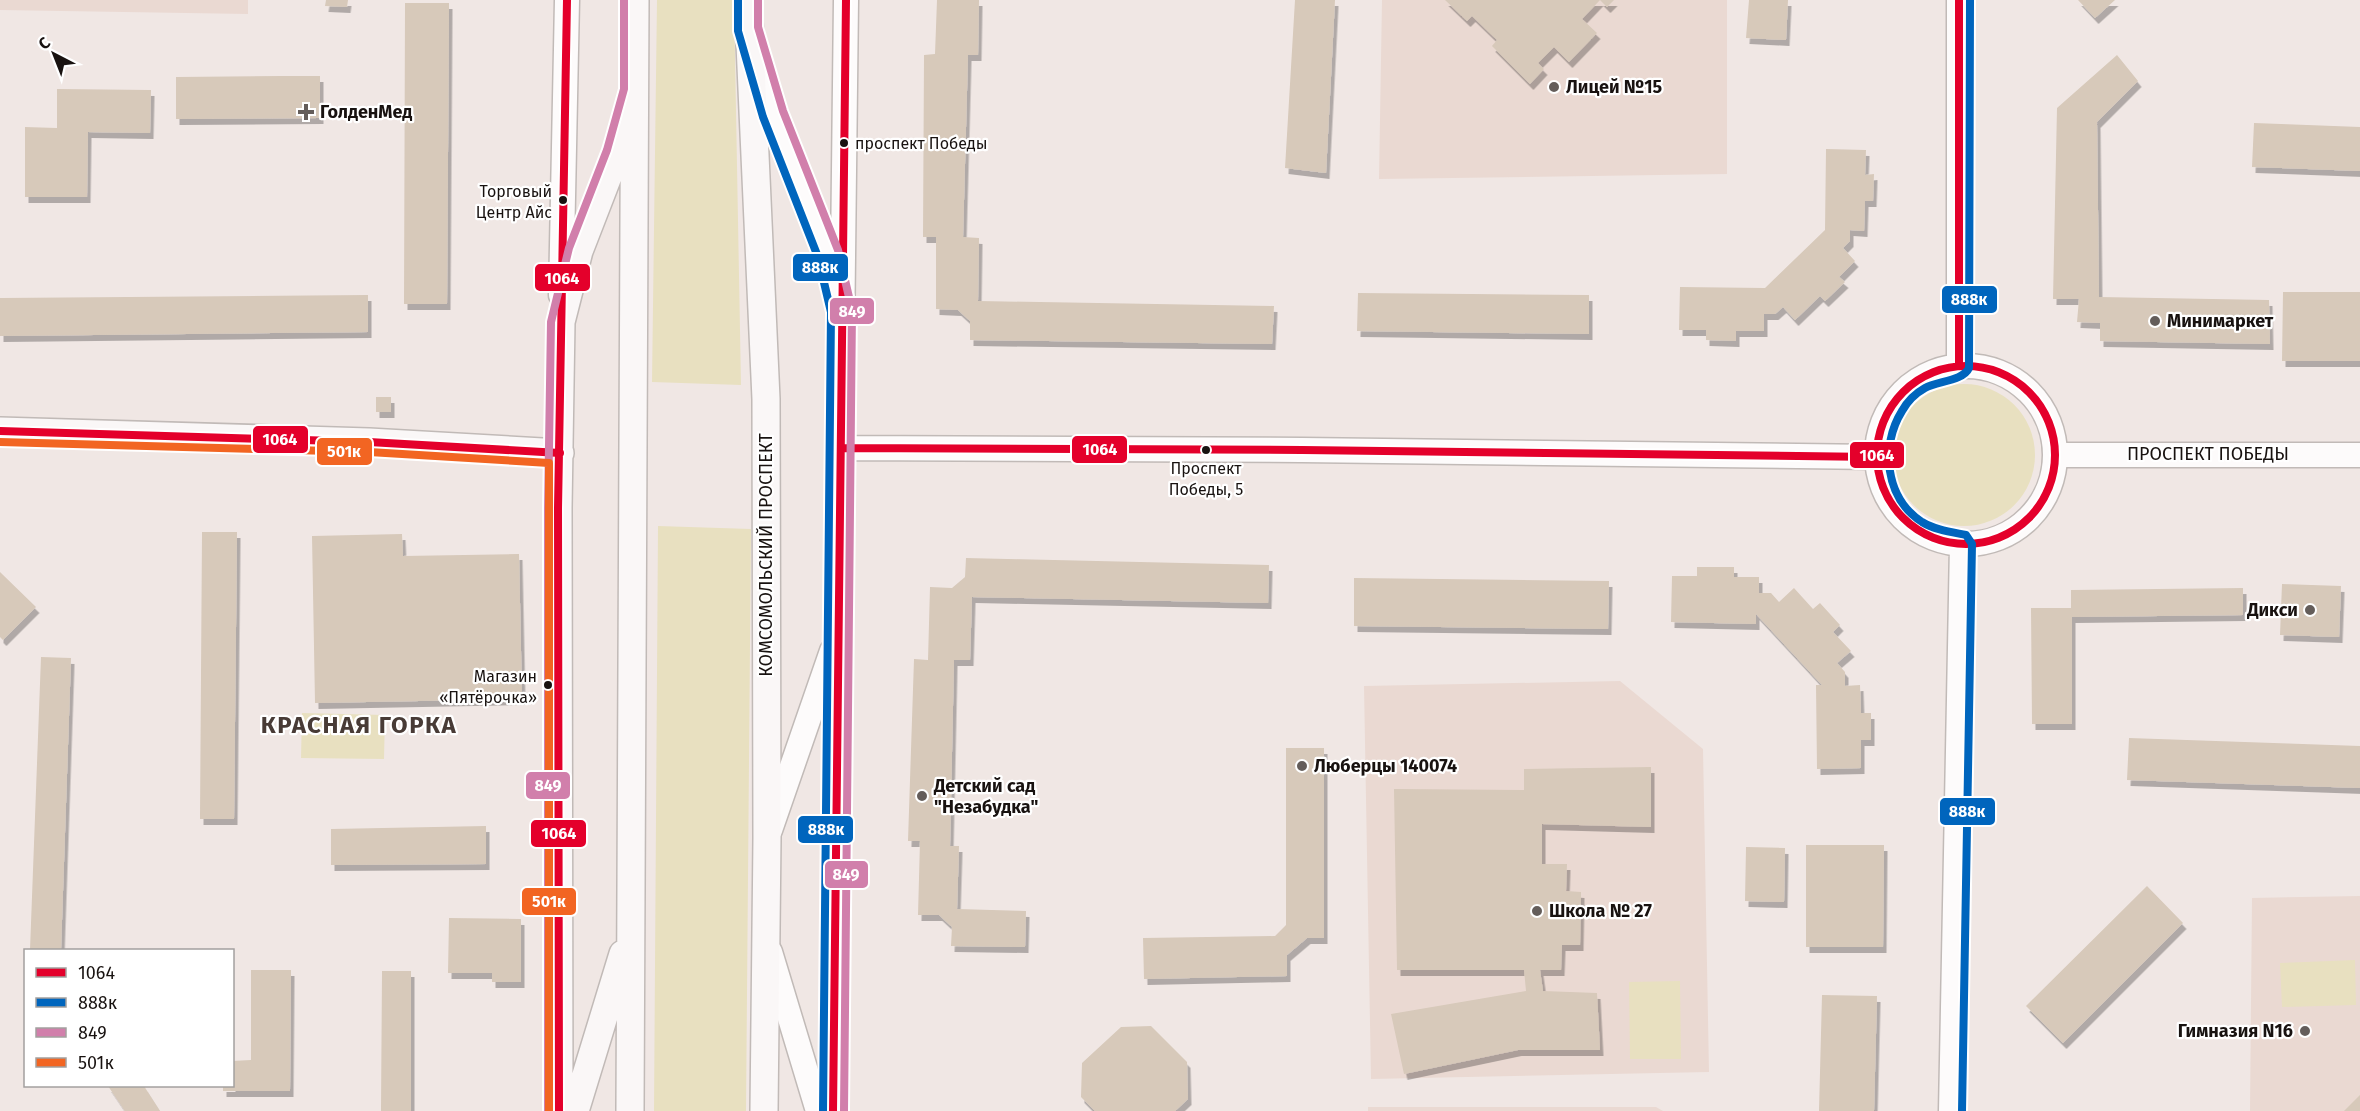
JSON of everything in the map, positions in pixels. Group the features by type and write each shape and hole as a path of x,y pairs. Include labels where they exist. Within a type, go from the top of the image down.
{"main road":[{"path":"630,1111 635,0"},
{"name":"КОМСОМОЛЬСКИЙ ПРОСПЕКТ","path":"748,0 747,29 766,399 767,838 764,1111"},
{"path":"559,1111 561,322 579,251 617,153 634,90"},
{"path":"0,431 369,442 560,453"},
{"path":"575,1111 632,927"}],"street":[{"path":"561,322 567,0"},
{"path":"833,1111 846,0"},
{"path":"1959,0 1959,366"},
{"path":"747,29 773,114 828,254 842,311"},
{"path":"1959,366 1989,369 2007,376 2037,400 2051,426 2056,455 2049,491 2029,520 1998,540 1962,545 1935,540 1912,527 1893,508 1881,484 1876,457 1880,430 1891,406 1910,386 1933,372 1959,366"},
{"path":"841,448 1293,450 1876,457"},
{"name":"ПРОСПЕКТ ПОБЕДЫ","path":"2056,455 2360,455"},
{"path":"1951,1111 1962,545"},
{"path":"767,838 838,631"},
{"path":"766,940 818,1111"}],"shaded area":[{"path":"0,0 248,0 248,14 0,10"},
{"path":"657,0 734,0 741,385 652,382"},
{"name":"Лицей №15","path":"1382,0 1727,0 1727,174 1379,179"},
{"path":"1964,384 1991,389 2014,405 2030,428 2035,455 2030,482 2014,505 1991,521 1964,526 1937,521 1914,505 1898,482 1893,455 1898,428 1914,405 1937,389"},
{"path":"658,526 751,529 746,1111 654,1111"},
{"name":"Школа № 27","path":"1620,681 1703,749 1709,1072 1371,1079 1364,686"},
{"path":"302,713 385,715 384,759 301,758"},
{"name":"Гимназия N16","path":"2360,896 2360,1111 2250,1111 2252,898"},
{"path":"2355,960 2356,1005 2282,1007 2280,963"},
{"path":"1680,981 1681,1059 1630,1059 1629,982"},
{"path":"1368,1107 1656,1107 1663,1111 1368,1111"}],"building":[{"path":"326,0 348,0 347,7 325,6"},
{"path":"937,0 979,0 978,55 968,55 963,237 979,238 978,301 1274,306 1272,344 970,340 970,321 958,310 936,309 936,237 923,237 924,55 935,54"},
{"path":"1295,0 1335,0 1326,173 1285,168"},
{"path":"1445,0 1600,0 1582,19 1597,33 1569,62 1554,47 1538,63 1544,69 1530,84 1492,46 1497,40 1472,16 1467,21"},
{"path":"1600,0 1614,0 1607,7"},
{"path":"1749,0 1788,0 1786,40 1746,38"},
{"path":"2078,0 2115,0 2095,18"},
{"path":"405,3 449,3 447,304 404,304"},
{"path":"2117,55 2138,81 2097,122 2099,297 2269,300 2270,344 2100,341 2100,323 2077,322 2079,299 2053,299 2057,108"},
{"path":"320,76 320,118 176,119 176,77"},
{"path":"57,89 151,90 150,133 88,132 87,197 25,197 25,127 57,128"},
{"path":"2254,123 2360,127 2360,171 2252,167"},
{"path":"1826,149 1866,150 1865,175 1874,174 1873,201 1865,201 1864,231 1850,230 1850,241 1843,248 1855,261 1839,277 1845,282 1825,301 1820,296 1795,320 1783,307 1775,314 1764,314 1764,331 1736,331 1736,341 1706,340 1706,330 1679,330 1680,287 1765,288 1825,230"},
{"path":"2283,292 2360,292 2360,361 2282,361"},
{"path":"1358,293 1589,295 1589,334 1357,331"},
{"path":"368,295 368,332 0,336 0,298"},
{"path":"376,397 391,397 391,412 376,412"},
{"path":"202,532 237,532 234,819 200,819"},
{"path":"402,534 403,556 519,554 522,699 315,703 312,536"},
{"path":"966,558 1269,565 1268,603 972,597 970,660 954,660 950,846 959,846 957,909 1026,911 1025,947 951,946 952,927 939,915 918,915 920,841 908,841 914,659 928,660 930,587 952,588 965,577"},
{"path":"1697,567 1734,567 1734,577 1759,577 1759,593 1771,593 1779,602 1794,588 1813,609 1820,603 1840,625 1833,632 1851,651 1837,663 1845,672 1845,686 1860,685 1861,713 1871,713 1871,740 1861,740 1861,768 1817,769 1816,685 1822,685 1756,614 1756,624 1671,622 1672,576 1697,576"},
{"path":"0,572 36,607 3,640 0,637"},
{"path":"1354,578 1609,581 1608,629 1354,626"},
{"name":"Дикси","path":"2282,584 2341,586 2339,637 2280,635"},
{"path":"2243,588 2243,615 2072,617 2072,724 2032,724 2031,608 2071,608 2071,590"},
{"path":"41,657 71,658 61,949 30,949"},
{"path":"2129,738 2360,746 2360,788 2127,780"},
{"path":"1286,748 1324,748 1324,938 1307,938 1287,955 1287,976 1144,979 1143,938 1275,936 1286,925"},
{"path":"1651,767 1651,827 1542,824 1542,864 1567,864 1566,891 1581,892 1580,945 1562,945 1561,970 1540,970 1543,991 1597,993 1600,1050 1518,1050 1404,1074 1391,1014 1526,991 1524,970 1397,970 1394,789 1524,790 1524,769"},
{"path":"486,826 486,864 331,865 331,829"},
{"path":"1806,845 1884,845 1883,947 1806,947"},
{"path":"1746,847 1785,848 1784,902 1745,901"},
{"path":"2147,886 2183,923 2063,1043 2026,1006"},
{"path":"449,918 521,919 521,982 492,982 492,973 448,973"},
{"path":"251,970 291,970 290,1091 223,1091 223,1087 234,1087 234,1061 251,1060"},
{"path":"382,971 411,971 411,1111 381,1111"},
{"path":"1822,995 1877,996 1874,1111 1819,1111"},
{"path":"1151,1026 1187,1062 1188,1099 1175,1111 1095,1111 1081,1097 1082,1063 1121,1027"},
{"path":"109,1087 145,1087 160,1111 125,1111"},
{"path":"2360,1095 2360,1111 2344,1111"}],"transit line":[{"name":"1064","path":"559,1111 558,508 567,0"},
{"name":"849","path":"548,1111 548,508 551,322 569,248 607,150 624,89 624,0"},
{"name":"888к","path":"738,0 738,31 763,117 818,257 831,312 823,1111"},
{"name":"849","path":"758,0 758,27 783,111 838,250 852,310 844,1111"},
{"name":"1064","path":"833,1111 846,0"},
{"name":"1064","path":"1959,0 1959,366"},
{"name":"888к","path":"1962,1111 1972,544 1966,535 1932,527 1910,512 1894,486 1889,455 1895,425 1909,401 1925,388 1961,376 1969,368 1970,0"},
{"name":"1064","path":"1966,366 2000,373 2029,392 2048,421 2055,455 2048,489 2029,518 2000,537 1966,544 1932,537 1903,518 1884,489 1877,455 1884,421 1903,392 1932,373 1966,366"},
{"name":"1064","path":"0,431 369,442 560,453"},
{"name":"501к","path":"0,442 369,452 549,463 549,1111"},
{"name":"1064","path":"841,448 1302,450 1876,457"}],"place":[{"name":"Лицей №15","path":"1554,87"},
{"name":"ГолденМед","path":"306,112"},
{"name":"проспект Победы","path":"844,143"},
{"name":"Торговый Центр Айс","path":"563,200"},
{"name":"Минимаркет","path":"2155,321"},
{"name":"Проспект Победы, 5","path":"1206,450"},
{"name":"Дикси","path":"2310,610"},
{"name":"Магазин «Пятёрочка»","path":"548,685"},
{"name":"Люберцы 140074","path":"1302,766"},
{"name":"Детский сад \"Незабудка\"","path":"922,796"},
{"name":"Школа № 27","path":"1537,911"},
{"name":"Гимназия N16","path":"2305,1031"}],"district":[{"name":"КРАСНАЯ ГОРКА","path":"359,725"}]}
